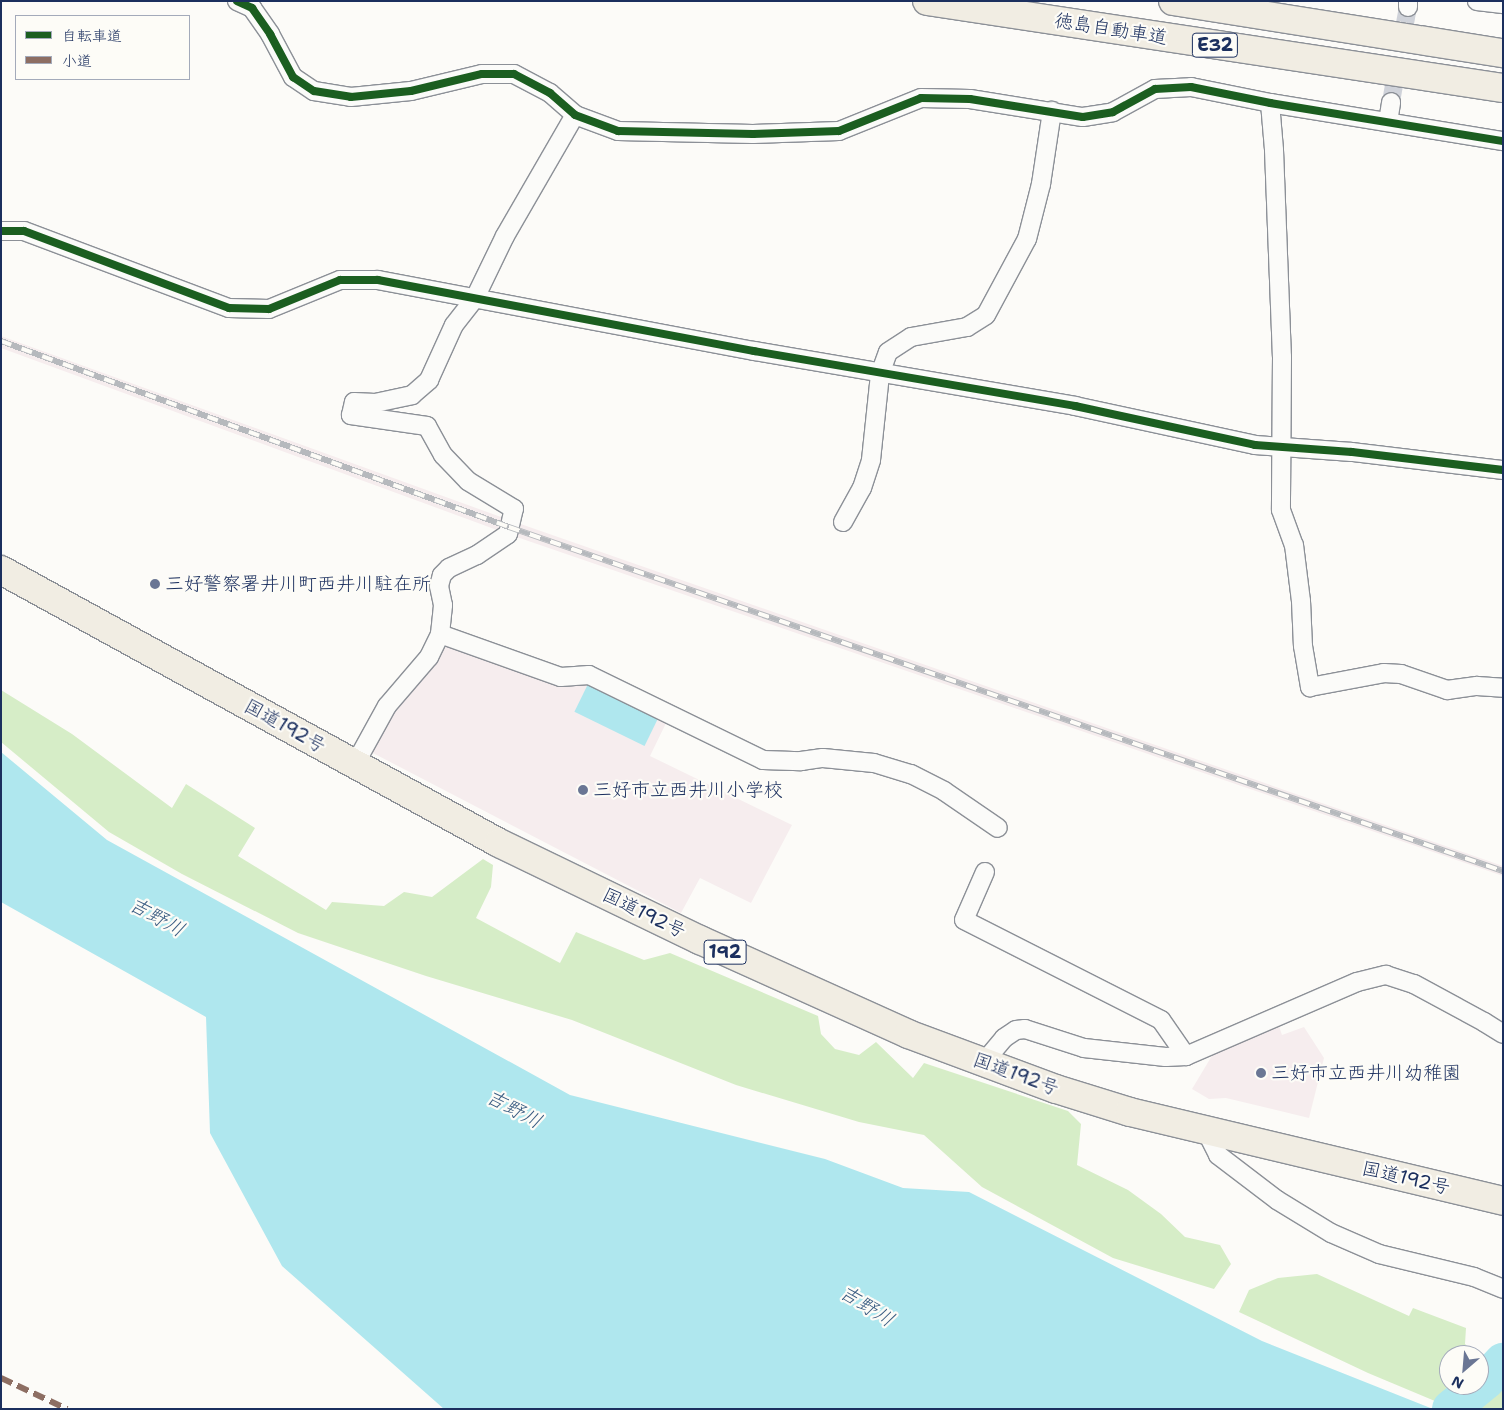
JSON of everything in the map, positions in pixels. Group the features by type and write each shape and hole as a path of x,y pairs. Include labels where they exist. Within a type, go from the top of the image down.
{"highway":[{"name":"徳島自動車道","path":"927,1 1503,88"},
{"name":"徳島自動車道","path":"1173,1 1503,53"},
{"name":"国道192号","path":"1,570 499,843 691,936 908,1034 1056,1089 1130,1112 1503,1201"}],"street":[{"path":"237,1 252,8 270,34 293,78 314,91 351,97 411,91 482,74 514,74 550,93 575,116 618,131 753,134 839,131 921,98 970,100 1052,111 1083,118 1113,112 1155,89 1191,87 1270,103 1503,141"},
{"path":"1476,1 1503,4"},
{"path":"1388,122 1391,102"},
{"path":"1270,103 1274,150 1282,357 1281,510 1294,545 1301,601 1303,646 1310,687 1384,673 1401,674 1447,690 1477,686 1503,688"},
{"path":"843,522 862,488 871,460 880,374 888,352 911,337 967,327 986,315 1027,240 1041,184 1052,111"},
{"path":"355,764 387,706 429,657 440,634 443,605 439,586 442,575 449,568 477,555 508,534 514,509 468,481 443,455 428,426 351,415 354,402 375,403 412,396 429,380 454,325 475,298 505,236 575,116"},
{"path":"1,231 24,231 229,308 269,309 340,280 378,280 880,374 1075,406 1255,445 1352,452 1503,470"},
{"path":"440,634 561,677 588,675 763,760 801,761 823,758 874,763 911,774 944,791 998,828"},
{"path":"985,872 964,920 1161,1020 1186,1056"},
{"path":"984,1062 1004,1038 1016,1030 1025,1029 1084,1048 1166,1057 1186,1056 1357,982 1386,975 1414,984 1503,1034"},
{"path":"1206,1131 1218,1155 1278,1200 1331,1233 1379,1254 1474,1277 1503,1290"}],"shaded area":[{"path":"1,336 512,521 1503,866 1503,876 508,534 1,348"},
{"name":"三好市立西井川小学校","path":"449,643 592,682 668,719 650,756 792,825 751,903 700,878 681,913 371,752 397,706"},
{"name":"三好市立西井川幼稚園","path":"1279,1026 1282,1035 1304,1027 1324,1058 1309,1118 1226,1098 1209,1099 1192,1089 1216,1049"}],"green space":[{"path":"1,690 72,734 172,808 186,784 255,828 238,856 326,910 332,902 384,906 404,892 432,897 483,859 493,865 491,887 476,918 560,963 576,932 644,960 670,953 818,1016 821,1034 835,1049 859,1055 876,1042 913,1078 924,1063 1068,1111 1081,1124 1077,1165 1128,1190 1161,1214 1185,1237 1220,1245 1231,1264 1214,1289 1113,1258 982,1187 924,1135 859,1122 736,1085 572,1020 426,976 298,933 182,874 109,832 1,742"},
{"path":"1317,1274 1409,1316 1413,1308 1466,1328 1466,1345 1439,1345 1439,1395 1489,1395 1489,1364 1503,1376 1503,1409 1454,1409 1368,1373 1239,1312 1249,1290 1278,1278"}],"water":[{"path":"588,684 658,718 645,746 574,712"},
{"name":"吉野川","path":"1,752 107,840 570,1095 825,1159 903,1188 969,1192 1262,1341 1433,1409 444,1409 282,1266 210,1133 206,1017 1,902"}],"waterway":[{"path":"1451,1409 1486,1380 1503,1362"}],"tunnel":[{"path":"1391,102 1408,7"}],"railway":[{"path":"1,341 509,527 1503,871"}],"marked path":[{"path":"1,1378 67,1409"}],"cycle path":[{"path":"237,1 252,8 270,34 293,77 314,91 351,97 411,91 482,74 514,74 550,93 575,115 618,131 753,134 839,131 921,98 970,99 1083,117 1113,112 1155,89 1191,87 1270,103 1503,141"},
{"path":"1,231 24,231 229,308 269,309 340,280 378,280 754,351 1075,406 1255,445 1352,452 1503,470"}],"place":[{"name":"三好警察署井川町西井川駐在所","path":"155,584"},
{"name":"三好市立西井川小学校","path":"583,790"},
{"name":"三好市立西井川幼稚園","path":"1261,1073"}]}
